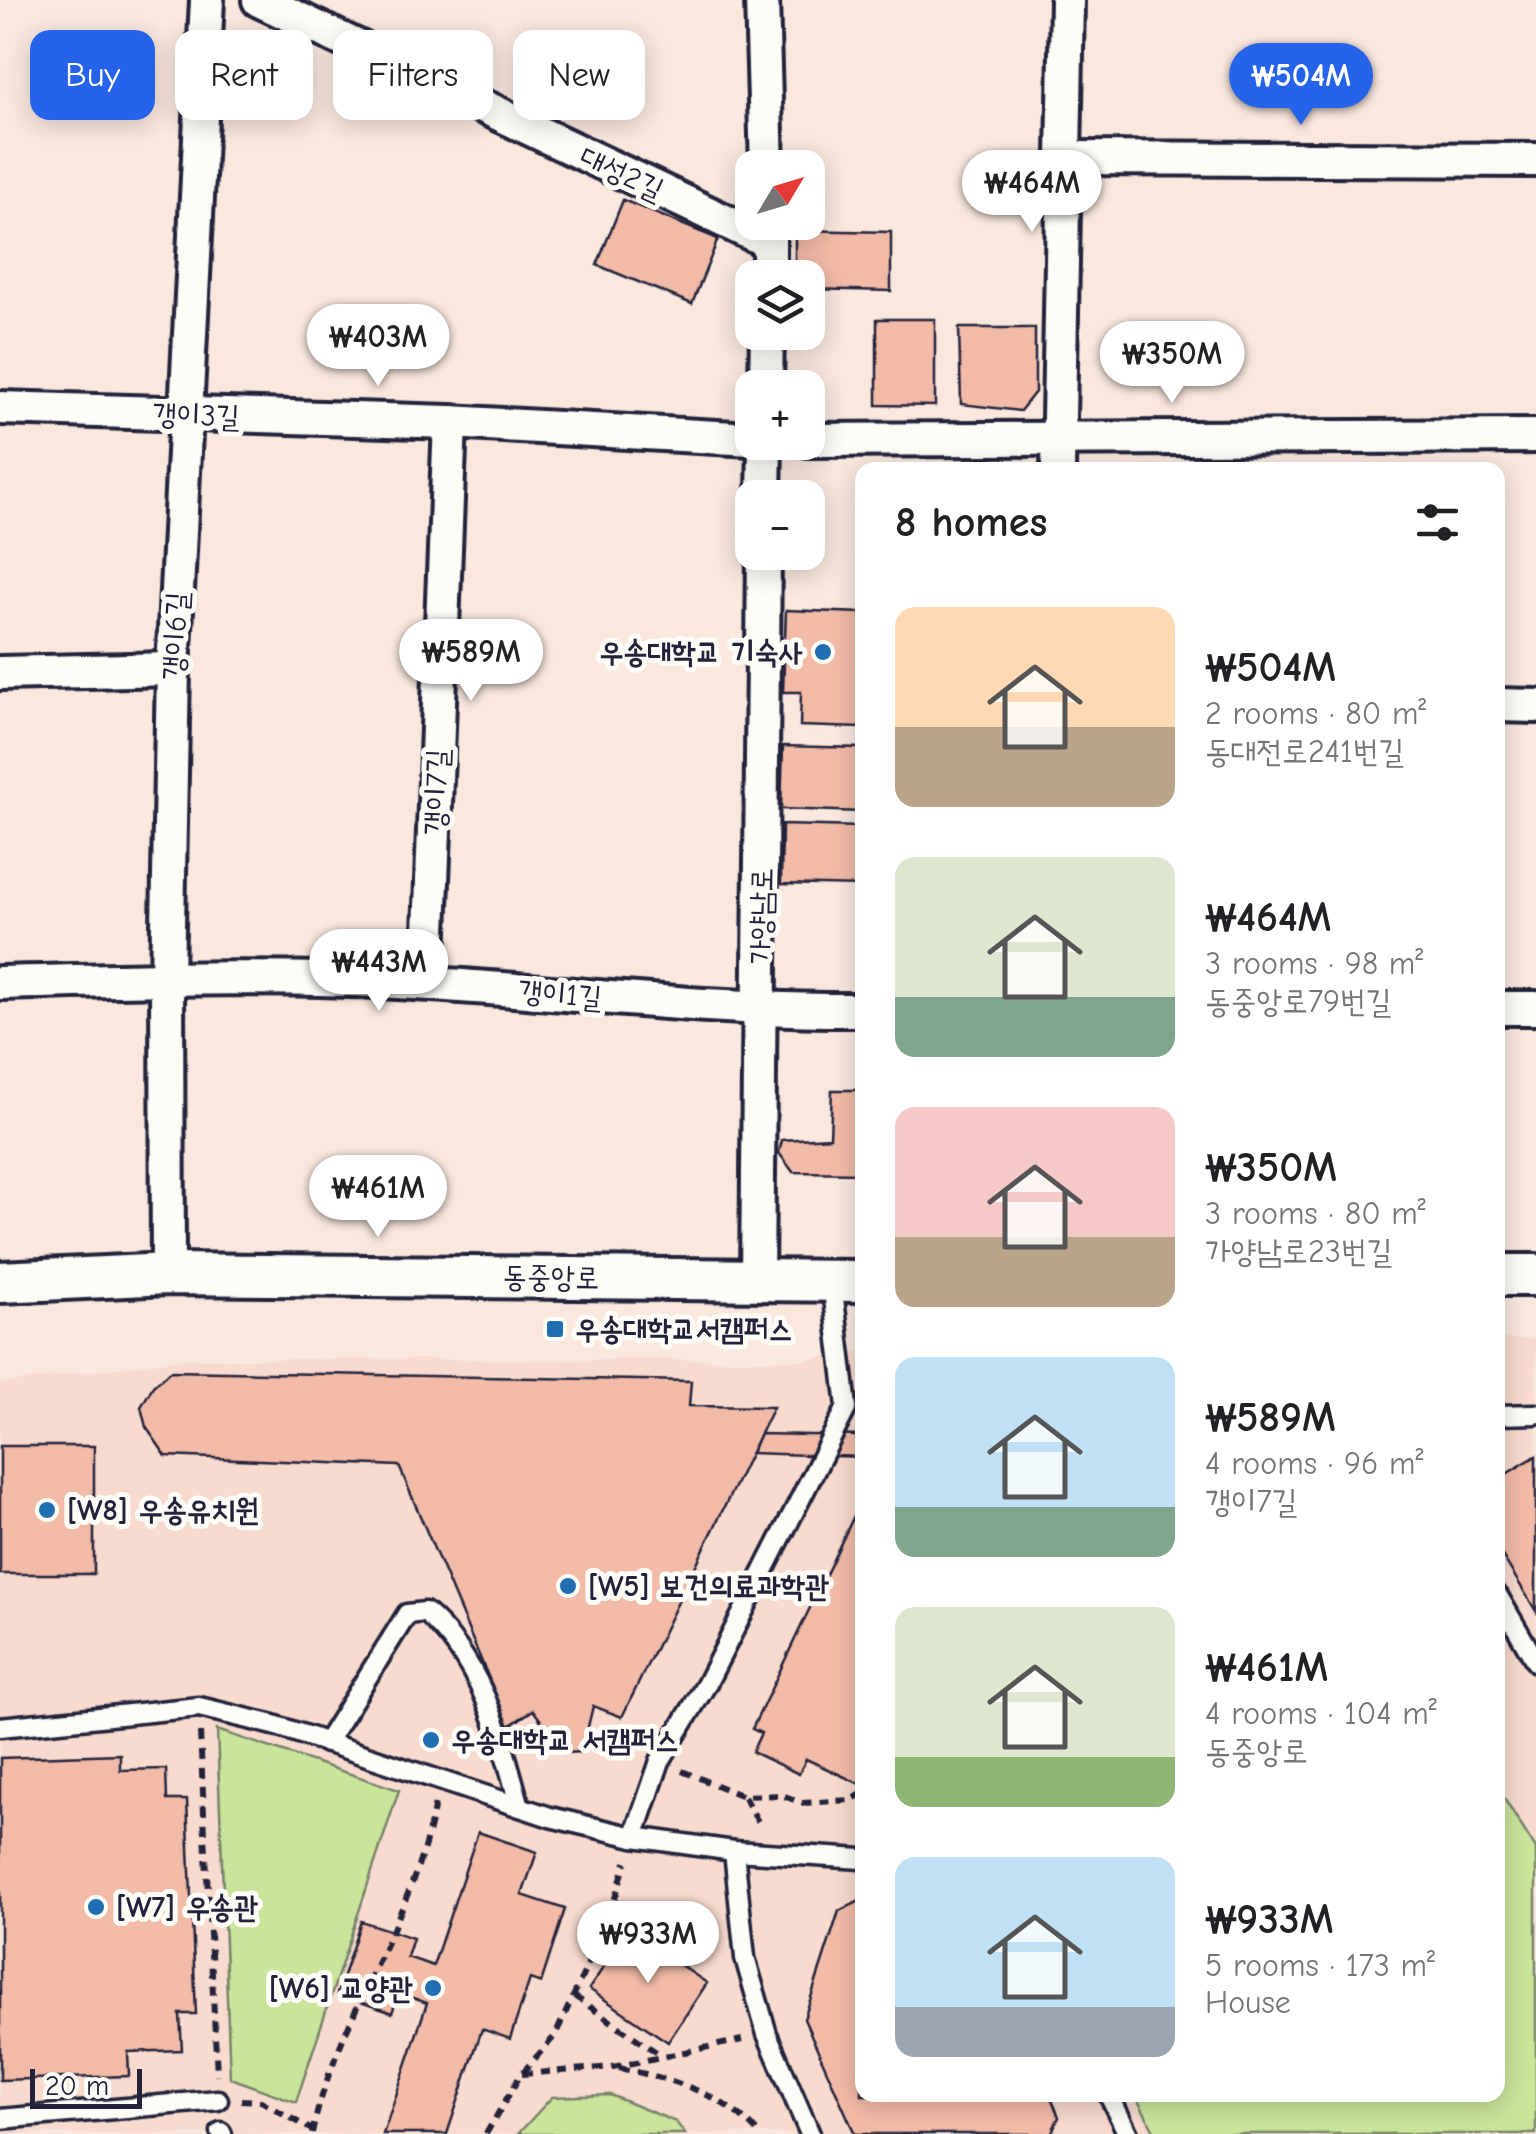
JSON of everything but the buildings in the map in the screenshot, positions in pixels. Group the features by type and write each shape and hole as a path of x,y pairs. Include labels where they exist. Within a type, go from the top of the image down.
{"street":[{"name":"갱이6길","path":"168,1274 167,978 173,670 208,0"},
{"name":"대성2길","path":"259,0 735,217"},
{"path":"762,0 766,150"},
{"path":"1058,454 1067,0"},
{"path":"1066,158 1536,160"},
{"name":"갱이3길","path":"0,408 450,422 735,438"},
{"name":"갱이7길","path":"428,983 450,422"},
{"path":"825,441 1058,454 1536,436"},
{"name":"가양남로","path":"757,1279 764,570"},
{"path":"0,673 173,670"},
{"path":"1505,705 1536,706"},
{"name":"갱이1길","path":"0,982 167,978 428,983 760,1011 855,1010"},
{"path":"1505,1008 1536,1008"},
{"name":"동중앙로","path":"0,1282 168,1274 847,1282"},
{"path":"1505,1275 1536,1275"}],"lane":[{"path":"634,1836 660,1761 706,1685 847,1408 847,1282"},
{"path":"1505,1414 1536,1414"},
{"path":"1505,1608 1536,1662"},
{"path":"326,1743 407,1614 426,1612 448,1631 471,1668 498,1726 520,1807"},
{"path":"0,1727 198,1707 326,1743 520,1807 634,1836 734,1851 855,1858"},
{"path":"734,1851 745,1958 767,2034 810,2134"},
{"path":"0,2118 24,2126 218,2100"},
{"path":"1111,2102 1121,2129"}],"path":[{"path":"198,1707 218,2100"},
{"path":"660,1761 743,1796 782,1795 802,1804 855,1798"},
{"path":"262,2101 312,2132 354,2016 430,1832 439,1781"},
{"path":"486,2134 521,2074 555,2036 610,1918 634,1836"},
{"path":"574,1996 662,2056"},
{"path":"521,2074 614,2066 767,2034"},
{"path":"614,2066 681,2082 737,2110 759,2134"}],"shaded area":[{"name":"우송대학교 서캠퍼스","path":"1505,1339 1536,1339 1536,2134 0,2134 0,1384 182,1359 802,1360 855,1352 855,2102 1505,2102"}],"green space":[{"path":"217,1730 399,1790 296,2102 230,2078"},
{"path":"1505,1800 1536,1849 1536,2134 1156,2134 1139,2102 1505,2102"},
{"path":"610,2095 676,2122 685,2134 518,2134 552,2097"}],"place":[{"name":"우송대학교 기숙사","path":"823,652"},
{"name":"우송대학교서캠퍼스","path":"555,1329"},
{"name":"[W8] 우송유치원","path":"47,1510"},
{"name":"[W5] 보건의료과학관","path":"568,1586"},
{"name":"우송대학교 서캠퍼스","path":"431,1740"},
{"name":"[W7] 우송관","path":"96,1907"},
{"name":"[W6] 교양관","path":"433,1988"}]}
